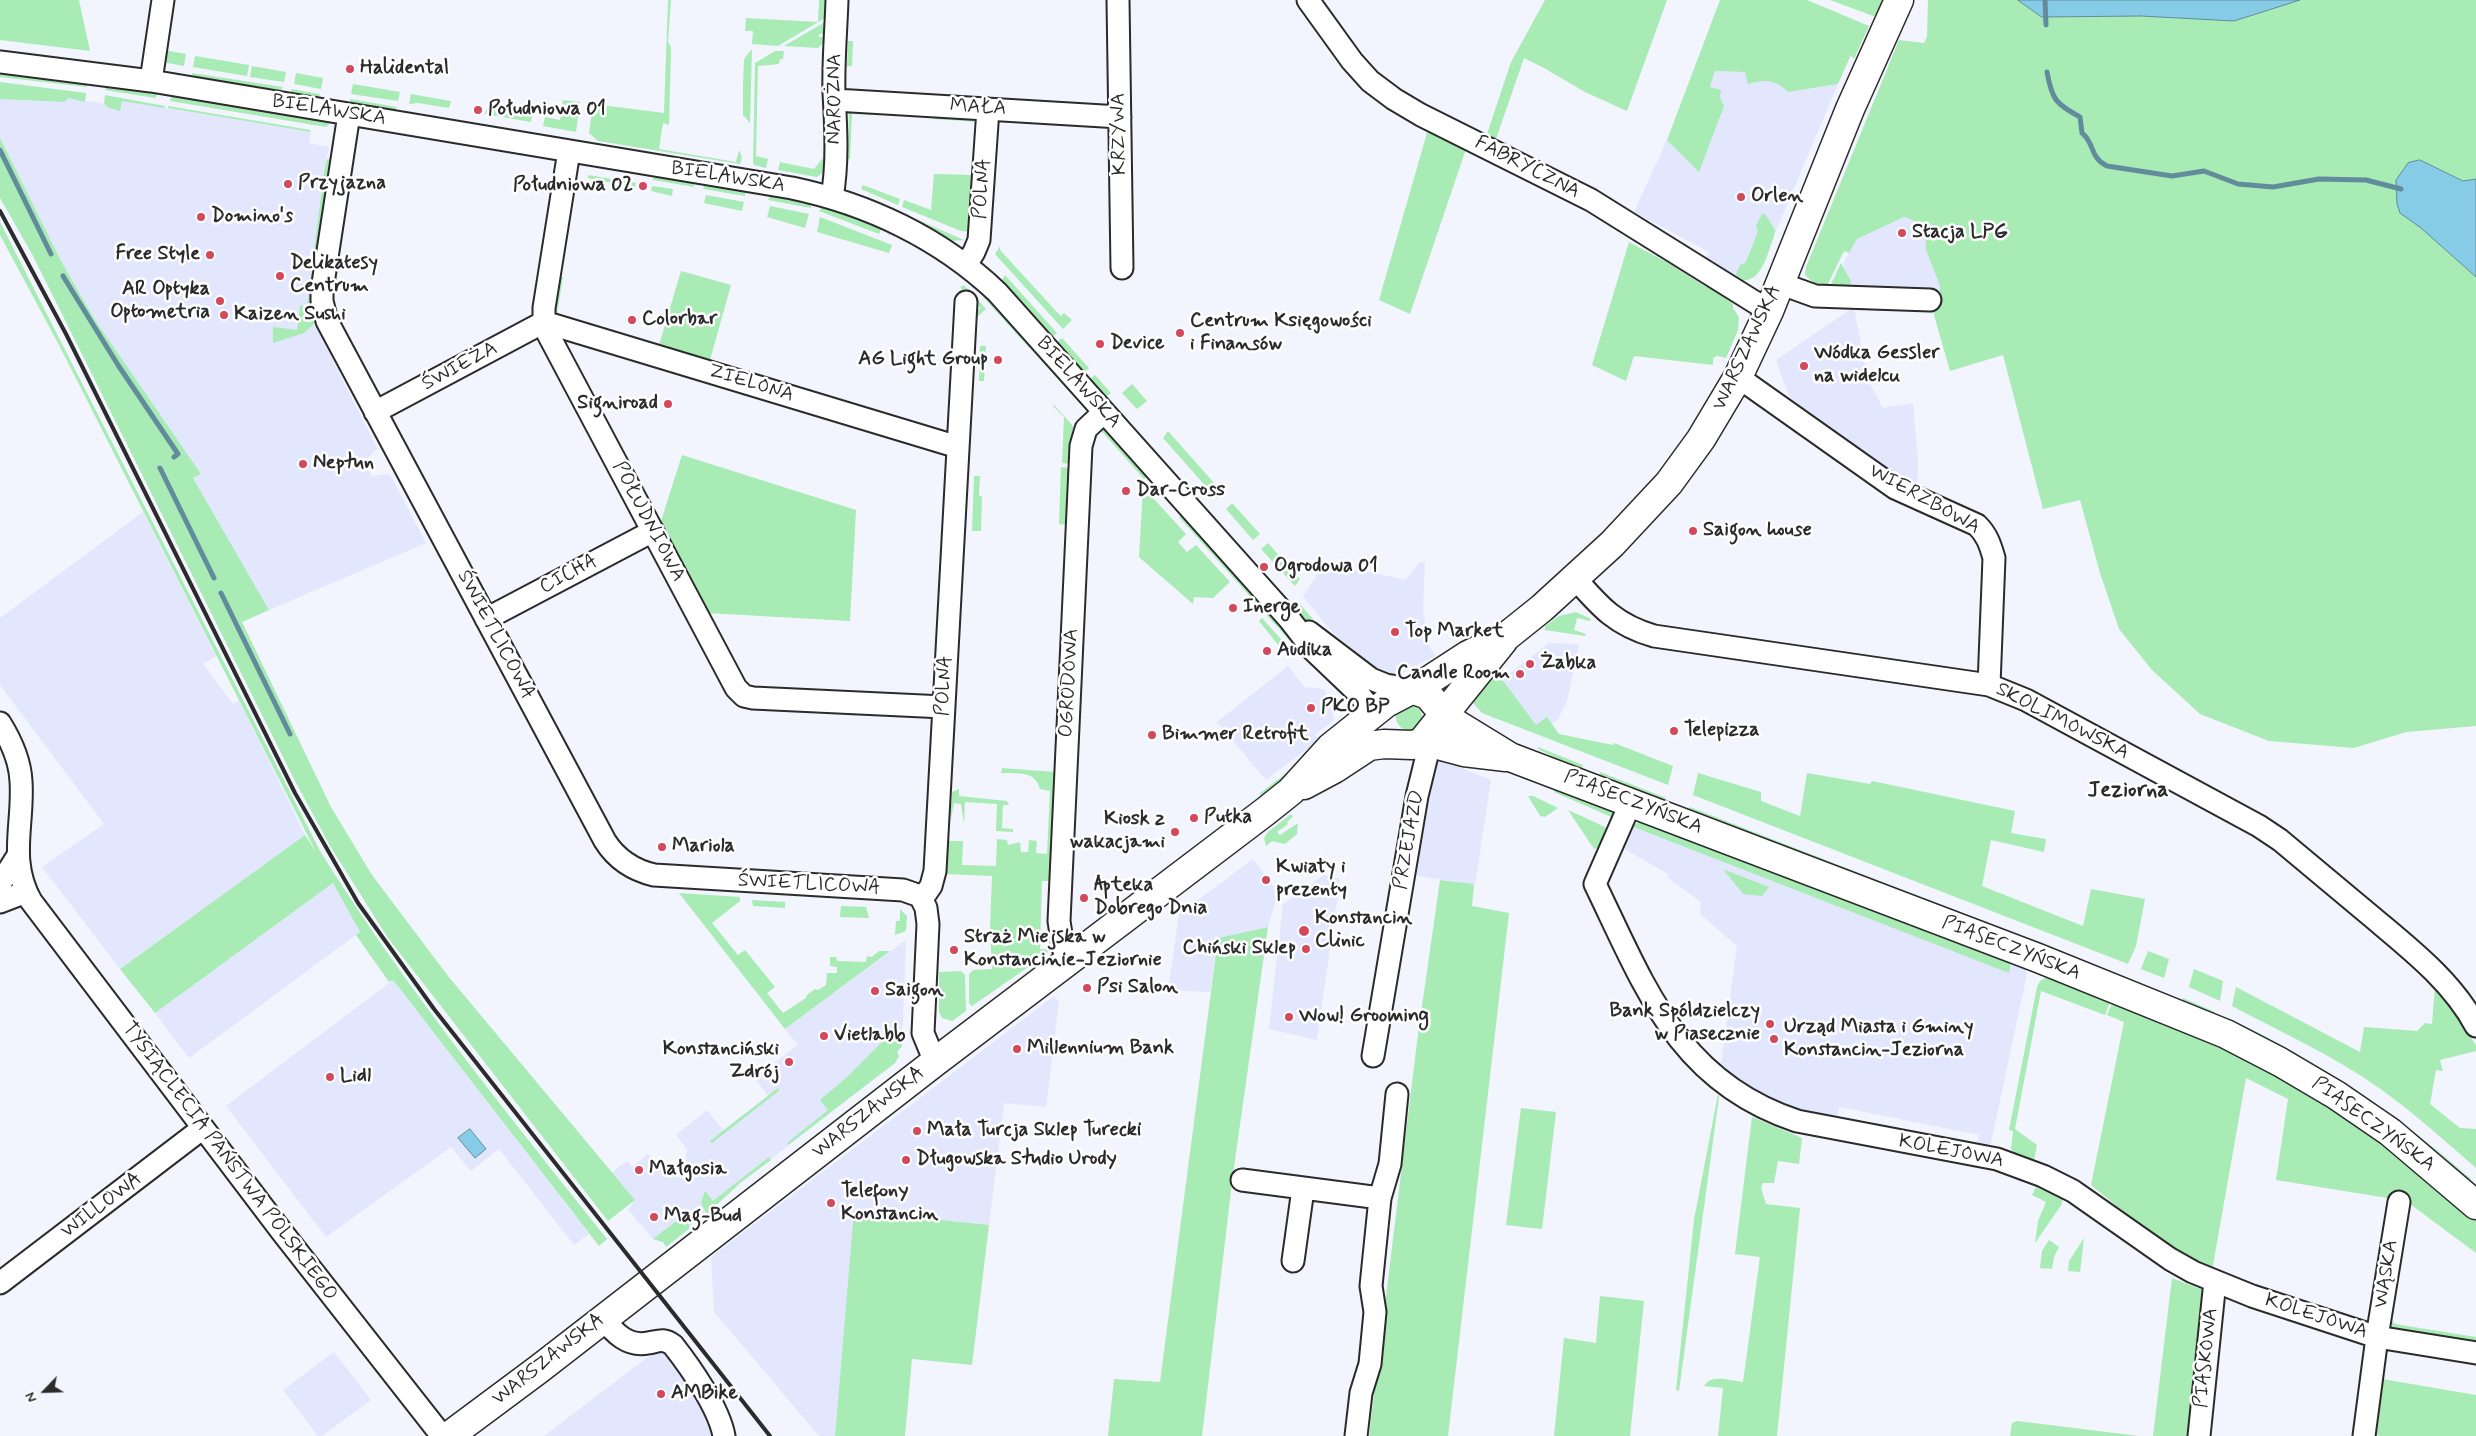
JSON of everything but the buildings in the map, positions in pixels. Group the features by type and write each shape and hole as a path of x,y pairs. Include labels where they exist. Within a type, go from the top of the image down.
{"main road":[{"name":"WARSZAWSKA","path":"449,1436 1291,791 1334,769 1370,746 1419,744 1507,636 1576,578 1617,539 1669,484 1701,439 1738,377 1769,311 1850,109 1897,6"},
{"name":"WARSZAWSKA","path":"1291,791 1324,752 1392,699 1428,682 1468,655 1507,636"},
{"name":"PIASECZYŃSKA","path":"1411,689 1428,695 1442,714 1453,723 1510,757 2038,958 2226,1034 2280,1062 2344,1100 2390,1132 2476,1206"},
{"path":"1374,713 1386,727 1419,744"},
{"name":"PIASECZYŃSKA","path":"1419,744 1470,753 1510,757"}],"street":[{"path":"151,81 163,0"},
{"name":"NAROŻNA","path":"832,198 836,173 837,0"},
{"name":"KRZYWA","path":"1118,0 1122,268"},
{"name":"FABRYCZNA","path":"1308,0 1352,61 1370,81 1394,99 1421,115 1591,200 1769,311"},
{"name":"BIELAWSKA","path":"0,62 151,81 792,188 832,198 902,225 966,265 1004,300 1290,620 1321,659 1358,693 1374,713"},
{"name":"MAŁA","path":"835,100 1120,117"},
{"name":"POLNA","path":"966,265 979,240 988,109"},
{"name":"ŚWIETLICOWA","path":"349,114 322,301 330,327 605,841 623,862 634,869 654,875 903,890 915,893 922,899"},
{"name":"POŁUDNIOWA","path":"569,151 544,308 544,322 548,334 736,688 744,696 944,707"},
{"path":"1780,283 1815,296 1930,300"},
{"name":"POLNA","path":"922,899 929,890 934,877 966,302"},
{"name":"ŚWIEŻA","path":"375,412 544,322"},
{"name":"ZIELONA","path":"544,322 958,447"},
{"name":"WIERZBOWA","path":"1738,377 1895,488 1977,525 1989,538 1994,558 1989,684"},
{"name":"OGRODOWA","path":"1070,961 1063,948 1059,921 1081,446 1086,429 1104,412"},
{"name":"CICHA","path":"486,619 653,531"},
{"name":"SKOLIMOWSKA","path":"1576,578 1609,615 1626,626 1654,636 1989,684 2055,715 2280,840 2407,946 2435,972 2475,1022"},
{"name":"BIELAWSKA","path":"1290,620 1371,679 1386,685 1411,689"},
{"path":"0,723 14,750 22,779 17,857 0,884"},
{"name":"PRZEJAZD","path":"1373,1056 1417,796 1419,744"},
{"name":"KOLEJOWA","path":"1631,802 1595,884 1651,1000 1678,1039 1717,1079 1752,1102 1797,1121 1997,1159 2044,1176 2073,1191 2170,1259 2215,1281 2377,1337 2476,1353"},
{"name":"TYSIĄCLECIA PAŃSTWA POLSKIEGO","path":"17,857 25,888 41,916 387,1368 442,1436"},
{"path":"0,902 25,888"},
{"path":"922,899 926,908 928,924 923,1033 935,1062"},
{"path":"1356,1436 1361,1393 1370,1364 1375,1312 1371,1286 1380,1198 1390,1164 1397,1094"},
{"name":"WILLOWA","path":"0,1283 203,1128"},
{"path":"1242,1180 1380,1198"},
{"path":"1293,1261 1303,1189"},
{"name":"WĄSKA","path":"2364,1436 2377,1337 2399,1202"},
{"name":"PIASKOWA","path":"2199,1436 2215,1281"},
{"path":"603,1318 620,1338 633,1343 646,1344 660,1340 667,1341 673,1345 707,1398 722,1426 724,1436"}],"shaded area":[{"path":"1715,71 1746,72 1780,84 1788,92 1838,84 1757,276 1741,282 1706,258 1709,252 1634,212 1667,140 1699,171 1710,88"},
{"path":"69,98 105,104 112,99 311,132 309,143 329,147 324,171 307,309 377,448 364,463 372,476 390,474 426,543 269,610 193,478 201,474 95,320 61,261 0,138 0,99 64,102"},
{"path":"1904,217 1925,225 1926,250 1940,285 1940,296 1847,288 1849,280 1843,264 1857,239"},
{"path":"1854,307 1868,380 1883,408 1913,403 1918,461 1917,490 1835,436 1789,396 1776,360"},
{"path":"143,512 216,656 203,664 233,704 239,700 305,835 120,969 42,867 104,824 0,685 0,618"},
{"path":"1420,562 1425,562 1423,610 1429,646 1435,656 1399,675 1381,671 1334,634 1303,597 1318,573 1361,570 1405,580"},
{"path":"1549,643 1579,644 1567,701 1558,719 1552,724 1547,717 1536,726 1501,680"},
{"path":"1288,666 1304,687 1323,689 1339,709 1332,714 1334,720 1315,735 1319,740 1266,780 1217,722"},
{"path":"1441,760 1491,780 1475,885 1408,874 1430,765"},
{"path":"1631,826 2024,966 2027,974 1991,1143 1985,1148 1977,1147 1979,1135 1839,1107 1836,1119 1798,1110 1739,1085 1720,1072 1737,946 1700,914 1701,902 1668,878 1668,874 1623,848"},
{"path":"1253,859 1278,892 1268,927 1218,938 1210,992 1168,990 1179,914"},
{"path":"1324,875 1340,879 1317,1040 1269,1029 1283,904"},
{"path":"333,883 360,932 189,1058 155,1013"},
{"path":"906,940 902,1046 897,1052 899,1056 896,1062 743,1181 666,1247 663,1242 653,1239 628,1210 635,1200 612,1172 627,1161 632,1167 648,1154 667,1175 686,1160 687,1149 676,1135 707,1110 723,1130 768,1096 756,1080 769,1070 768,1068 798,1045 785,1029"},
{"path":"393,980 589,1234 574,1245 499,1149 471,1171 451,1147 326,1237 226,1106"},
{"path":"1054,996 1059,1001 1046,1107 1004,1103 989,1225 855,1212 835,1436 819,1436 714,1312 711,1257"},
{"path":"660,1348 720,1432 720,1436 544,1436"},
{"path":"334,1352 371,1400 322,1436 318,1436 283,1390"}],"green space":[{"path":"0,0 79,0 90,51 0,40"},
{"path":"668,0 671,0 668,42 671,47 669,125 663,123 659,149 736,162 739,150 742,157 740,164 598,141 589,133 593,104 664,113"},
{"path":"819,0 826,0 825,18 778,46 752,44 753,31 745,31 746,18 818,22"},
{"path":"1545,0 1667,0 1627,111 1585,92 1524,58 1496,139 1486,137 1511,62"},
{"path":"1720,0 1807,0 1869,26 1854,59 1851,55 1838,84 1788,92 1774,82 1769,81 1748,84 1745,72 1715,71 1710,87 1721,90 1720,97 1724,106 1699,172 1667,140"},
{"path":"1830,0 1883,0 1876,17"},
{"path":"1928,0 2476,0 2476,726 2406,732 2354,748 2269,741 2200,714 2152,670 2119,629 2100,573 2080,500 2043,509 2003,355 1950,371 1934,315 1933,295 1940,296 1940,286 1926,250 1925,225 1904,217 1857,239 1849,253 1844,251 1824,292 1813,288 1814,283 1805,275 1806,267 1899,40 1924,43 1927,37"},
{"path":"825,22 824,34 819,34 819,37 823,37 823,43 818,48 784,46"},
{"path":"848,41 853,41 852,66 847,66"},
{"path":"752,49 750,123 743,115 743,85 744,59"},
{"path":"164,50 186,54 184,66 162,62"},
{"path":"775,51 784,51 783,59 780,59 779,64 758,66 756,156 768,159 766,168 754,165 753,162 755,63"},
{"path":"195,56 249,65 247,76 193,67"},
{"path":"252,66 286,72 284,82 250,77"},
{"path":"0,71 85,81 87,87 0,77"},
{"path":"192,73 283,87 280,93 193,79"},
{"path":"296,73 323,78 321,89 294,84"},
{"path":"0,82 86,93 85,102 69,98 64,102 0,99"},
{"path":"108,84 159,92 155,98 105,90"},
{"path":"353,84 400,92 398,101 351,94"},
{"path":"291,89 320,94 317,99 291,95"},
{"path":"172,94 330,123 326,127 170,101"},
{"path":"411,94 451,101 449,108 418,103 409,104"},
{"path":"105,95 165,106 164,108 122,101 120,111 107,107 104,103"},
{"path":"824,95 827,113 826,170 817,177 778,170 780,162 814,169 823,158"},
{"path":"350,99 397,107 394,112 351,105"},
{"path":"563,100 580,102 576,132 543,126 545,117 560,120"},
{"path":"168,106 310,130 311,132 168,108"},
{"path":"487,108 532,115 531,122 485,114"},
{"path":"849,108 875,108 877,115 852,114 850,159 848,159"},
{"path":"937,112 976,114 979,122 933,119"},
{"path":"1429,126 1467,146 1410,314 1379,300"},
{"path":"0,138 61,261 95,320 201,474 193,478 269,610 242,622 331,807 372,875 448,976 635,1200 608,1221 388,938 330,846 294,779 32,254 0,198"},
{"path":"327,159 333,160 317,321 304,333 273,343 273,327 297,330 300,305 307,308"},
{"path":"934,174 975,175 970,232 961,231 902,207 904,200 931,210"},
{"path":"588,175 636,183 635,188 588,178"},
{"path":"667,177 693,181 694,187 653,180 653,178"},
{"path":"706,183 745,189 745,196 703,189"},
{"path":"863,185 900,199 898,205 861,189"},
{"path":"652,186 673,189 672,196 651,191"},
{"path":"771,194 810,201 811,208 768,200"},
{"path":"706,195 744,202 742,211 704,203"},
{"path":"770,206 809,214 805,228 767,217"},
{"path":"823,206 882,227 879,234 819,211"},
{"path":"1762,214 1765,214 1775,230 1769,251 1763,266 1754,277 1739,281 1736,274 1740,265 1746,262 1758,231 1756,226"},
{"path":"820,217 892,245 889,253 817,232"},
{"path":"920,221 964,240 950,241 920,223"},
{"path":"0,222 320,851 422,1001 607,1239 599,1246 393,980 389,982 356,935 360,932 333,883 155,1013 120,969 305,835 316,852 59,345 0,235"},
{"path":"1629,242 1670,264 1706,287 1708,286 1733,304 1733,308 1739,317 1738,330 1726,358 1717,356 1713,358 1713,365 1634,356 1626,381 1592,365"},
{"path":"1000,246 1000,250 1055,310 1061,316 1064,313 1072,320 1063,329 995,254"},
{"path":"1841,263 1851,281 1847,288 1827,293"},
{"path":"681,271 731,285 710,360 659,345"},
{"path":"1005,275 1057,333 1052,337 1001,282"},
{"path":"558,276 563,277 557,314 597,326 596,331 552,313"},
{"path":"964,285 986,309 977,317 977,326 974,326 974,314 980,308 960,287"},
{"path":"986,296 1092,412 1087,414 1086,410 984,298"},
{"path":"1062,338 1089,368 1084,372 1056,343"},
{"path":"980,346 986,346 984,381 979,381"},
{"path":"1095,375 1111,393 1106,397 1089,380"},
{"path":"1132,384 1147,401 1137,409 1122,393"},
{"path":"1054,405 1073,426 1071,464 1062,463 1064,417"},
{"path":"1103,425 1148,476 1144,479 1098,427"},
{"path":"1168,431 1223,493 1217,499 1163,438"},
{"path":"682,455 856,510 850,621 707,613 660,524"},
{"path":"1061,467 1071,468 1067,525 1059,524"},
{"path":"974,476 980,476 979,496 982,496 981,531 972,531"},
{"path":"1143,487 1186,534 1178,542 1187,552 1196,545 1230,582 1213,598 1194,597 1193,604 1139,557"},
{"path":"1232,503 1260,534 1253,540 1226,509"},
{"path":"1182,514 1287,631 1289,640 1179,517"},
{"path":"1268,543 1300,579 1295,586 1261,549"},
{"path":"1299,603 1326,634 1324,635 1297,612 1296,608"},
{"path":"1576,612 1591,619 1590,621 1577,618 1574,630 1586,634 1585,636 1545,630 1545,626 1559,616"},
{"path":"1262,618 1288,647 1283,651 1259,621"},
{"path":"1495,670 1536,725 1547,717 1559,734 1613,745 1614,743 1673,766 1668,785 1482,713 1473,703 1472,698"},
{"path":"1409,704 1418,708 1422,717 1418,726 1409,730 1400,726 1396,717 1400,708"},
{"path":"1538,747 1583,765 1581,771 1538,749"},
{"path":"1298,764 1300,766 1264,796 1259,794"},
{"path":"1002,768 1055,772 1051,860 1055,860 1055,881 1042,881 1040,949 1049,949 1047,954 972,1006 969,1003 969,974 973,970 992,969 990,928 992,876 945,874 947,841 963,841 962,865 996,866 997,839 1007,840 1008,845 1020,842 1021,852 1028,852 1029,840 1037,841 1036,853 1047,854 1050,791 1040,789 1034,779 1025,774 1001,773"},
{"path":"1600,772 1666,798 1664,802 1599,778"},
{"path":"1698,773 1761,792 1761,801 1800,816 1807,773 1870,784 1872,781 2015,811 2011,833 2046,839 2044,852 1991,840 1982,886 2083,926 2091,889 2145,899 2136,946 2128,964 1693,795"},
{"path":"959,789 959,796 1007,801 1009,805 1003,805 1002,828 1013,829 1013,832 996,831 997,804 965,802 964,824 961,804 954,803 950,823 952,792"},
{"path":"1554,790 1602,802 1613,808 1616,819 1554,792"},
{"path":"1528,796 1533,796 1558,808 1545,817 1540,816"},
{"path":"1690,807 2125,977 2123,980 1688,811"},
{"path":"1568,810 1605,827 1606,830 1600,847 1594,849"},
{"path":"1291,814 1293,817 1287,822 1288,824 1277,832 1280,835 1298,823 1297,834 1285,844 1272,841 1266,846 1264,838 1268,832"},
{"path":"1641,821 2011,961 2009,973 1631,826"},
{"path":"1723,869 1769,887 1762,896 1743,894"},
{"path":"1440,880 1474,884 1472,906 1509,913 1448,1436 1369,1436 1418,1034"},
{"path":"679,893 740,897 740,901 712,923 738,955 745,950 775,987 767,993 783,1013 806,998 815,989 818,990 826,985 827,973 837,973 837,967 830,966 830,957 836,957 837,961 866,962 867,956 872,957 879,951 890,951 785,1029"},
{"path":"752,900 785,902 785,908 753,906"},
{"path":"841,906 866,907 869,918 840,917"},
{"path":"900,909 907,916 906,931 895,935 896,921 900,921"},
{"path":"1268,927 1233,1174 1202,1436 1108,1436 1114,1379 1160,1382 1218,938"},
{"path":"2148,951 2169,959 2164,978 2141,969"},
{"path":"2194,969 2223,981 2220,1001 2189,987"},
{"path":"961,971 965,975 966,1011 952,1021 942,1018 939,1012 939,972"},
{"path":"2048,976 2111,1000 2105,1015 2041,991 2015,1129 2037,1145 2034,1161 2013,1152 2011,1149 2013,1131 2009,1130 2037,987 2040,981"},
{"path":"2435,986 2476,1045 2476,1051 2440,1060 2443,1071 2436,1070 2430,1104 2460,1128 2476,1129 2476,1168 2429,1127 2362,1076 2232,1006 2236,987 2360,1052 2364,1027 2417,1031 2425,1023 2432,1024"},
{"path":"2183,998 2215,1012 2213,1017 2181,1003"},
{"path":"2113,1001 2217,1045 2293,1083 2339,1110 2400,1155 2476,1221 2476,1253 2406,1201 2276,1180 2288,1099 2246,1078 2212,1271 2162,1243 2091,1185 2124,1022 2107,1015"},
{"path":"2230,1019 2295,1053 2356,1090 2415,1132 2471,1179 2468,1183 2229,1023"},
{"path":"902,1033 902,1046 897,1052 899,1056 895,1063 788,1145 787,1143 828,1110 820,1100 846,1078 885,1039 893,1034"},
{"path":"778,1088 780,1090 712,1143 710,1141"},
{"path":"1718,1094 1679,1391 1676,1390 1694,1220"},
{"path":"1521,1108 1556,1112 1542,1229 1506,1225"},
{"path":"1752,1117 1802,1138 1799,1164 1778,1161 1774,1183 1763,1183 1761,1188 1766,1204 1800,1208 1777,1436 1718,1436 1723,1388 1704,1386 1707,1382 1717,1379 1743,1382 1760,1257 1735,1254"},
{"path":"769,1157 771,1160 740,1183 707,1214 701,1203 705,1191 713,1201"},
{"path":"2036,1187 2062,1199 2062,1204 2035,1243 2038,1221 2046,1202 2032,1195"},
{"path":"854,1211 989,1225 972,1365 912,1359 905,1436 835,1436"},
{"path":"687,1220 690,1228 666,1247 663,1242 653,1239 675,1222"},
{"path":"2084,1238 2080,1272 2068,1271 2069,1261"},
{"path":"2049,1240 2059,1247 2054,1257 2052,1269 2040,1268 2042,1251"},
{"path":"2172,1278 2208,1292 2193,1436 2153,1436"},
{"path":"1600,1296 1644,1301 1630,1436 1554,1436 1564,1338 1596,1343"},
{"path":"2390,1318 2395,1324 2476,1337 2476,1346 2396,1330 2389,1327"},
{"path":"2382,1379 2476,1395 2476,1436 2381,1436 2370,1434"},
{"path":"2017,1421 2139,1436 2010,1436 2012,1423"}],"water":[{"path":"2018,0 2300,0 2234,21 2141,16 2042,17"},
{"path":"2420,160 2463,181 2476,179 2476,277 2421,228 2400,213 2397,204 2396,180 2408,163"},
{"path":"470,1129 486,1149 475,1158 458,1138"}],"waterway":[{"path":"2045,0 2046,25"},
{"path":"2047,72 2056,100 2080,117 2082,133 2089,141 2097,158 2107,166 2172,176 2204,171 2238,184 2273,187 2319,179 2366,180 2401,189"},
{"path":"0,150 51,254"},
{"path":"63,276 118,365 178,454 174,457"},
{"path":"160,468 214,578"},
{"path":"221,593 290,734"}],"railway":[{"path":"0,211 66,334 295,793 358,903 434,1009 770,1436"}],"place":[{"name":"Halidental","path":"350,69"},
{"name":"Południowa 01","path":"478,110"},
{"name":"Przyjazna","path":"288,184"},
{"name":"Południowa 02","path":"643,186"},
{"name":"Orlen","path":"1741,197"},
{"name":"Domino's","path":"201,217"},
{"name":"Stacja LPG","path":"1902,233"},
{"name":"Free Style","path":"210,255"},
{"name":"Delikatesy Centrum","path":"280,276"},
{"name":"AR Optyka Optometria","path":"220,301"},
{"name":"Kaizen Sushi","path":"224,315"},
{"name":"Colorbar","path":"632,320"},
{"name":"Centrum Księgowości i Finansów","path":"1180,333"},
{"name":"Device","path":"1100,344"},
{"name":"AG Light Group","path":"998,360"},
{"name":"Wódka Gessler na widelcu","path":"1804,366"},
{"name":"Signiroad","path":"668,404"},
{"name":"Neptun","path":"303,464"},
{"name":"Dar-Cross","path":"1126,491"},
{"name":"Saigon house","path":"1693,531"},
{"name":"Ogrodowa 01","path":"1264,567"},
{"name":"Inerge","path":"1233,608"},
{"name":"Top Market","path":"1395,632"},
{"name":"Audika","path":"1267,651"},
{"name":"Żabka","path":"1530,664"},
{"name":"Candle Room","path":"1520,674"},
{"name":"PKO BP","path":"1311,708"},
{"name":"Telepizza","path":"1674,731"},
{"name":"Bimmer Retrofit","path":"1152,735"},
{"name":"Putka","path":"1194,818"},
{"name":"Kiosk z wakacjami","path":"1175,832"},
{"name":"Mariola","path":"662,847"},
{"name":"Kwiaty i prezenty","path":"1266,880"},
{"name":"Apteka Dobrego Dnia","path":"1084,898"},
{"name":"Konstancin Clinic","path":"1304,931"},
{"name":"Chiński Sklep","path":"1306,949"},
{"name":"Straż Miejska w Konstancinie-Jeziornie","path":"954,950"},
{"name":"Psi Salon","path":"1087,988"},
{"name":"Saigon","path":"875,991"},
{"name":"Wow! Grooming","path":"1289,1017"},
{"name":"Bank Spóldzielczy w Piasecznie","path":"1770,1024"},
{"name":"Vietlabb","path":"824,1036"},
{"name":"Urząd Miasta i Gminy Konstancin-Jeziorna","path":"1774,1039"},
{"name":"Millennium Bank","path":"1017,1049"},
{"name":"Konstanciński Zdrój","path":"789,1062"},
{"name":"Lidl","path":"330,1077"},
{"name":"Mała Turcja Sklep Turecki","path":"917,1131"},
{"name":"Długowska Studio Urody","path":"906,1160"},
{"name":"Małgosia","path":"639,1170"},
{"name":"Telefony Konstancin","path":"831,1203"},
{"name":"Mag-Bud","path":"654,1217"},
{"name":"AMBike","path":"661,1394"}],"district":[{"name":"Jeziorna","path":"2128,791"}]}
